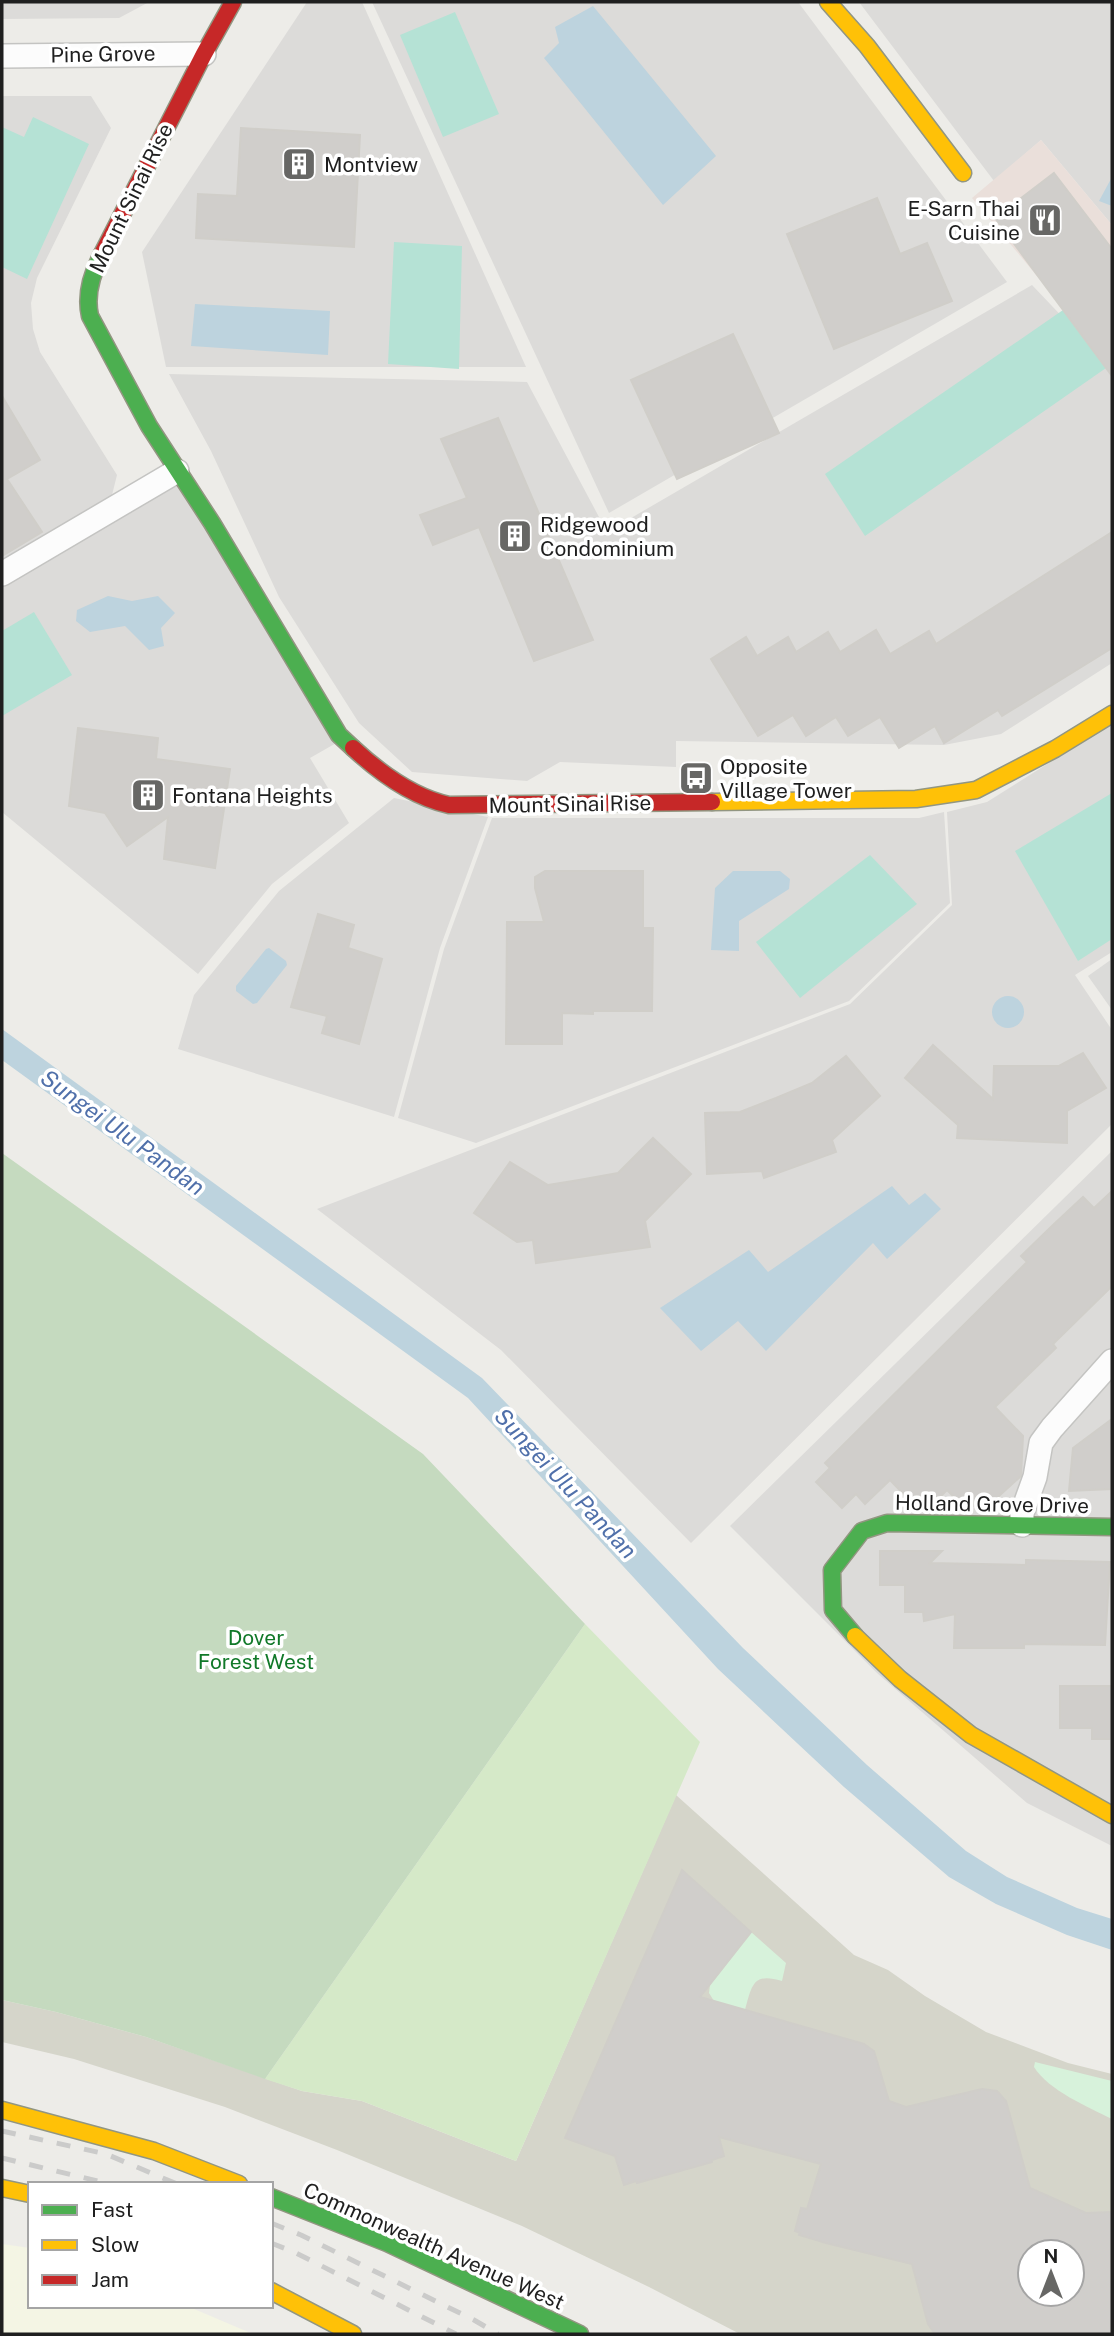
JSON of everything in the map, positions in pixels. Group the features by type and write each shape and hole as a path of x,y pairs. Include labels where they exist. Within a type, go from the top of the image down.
{"street":[{"name":"Mount Sinai Rise","path":"233,2 92,274 88,307 90,316 149,426 212,523 339,735 365,762 423,797 446,804 482,806 916,799 976,790 1055,749 1112,714"},
{"path":"828,2 867,46 963,173"},
{"name":"Pine Grove","path":"2,56 204,54"},
{"path":"2,574 177,471"},
{"path":"1022,1525 1022,1513 1035,1477 1041,1443 1112,1361"},
{"name":"Holland Grove Drive","path":"1112,1527 887,1523 862,1531 832,1570 831,1590 833,1610 847,1628 900,1679 971,1735 1112,1815"},
{"path":"2,2110 154,2151 234,2182"},
{"path":"2,2188 28,2194"},
{"name":"Commonwealth Avenue West","path":"273,2198 387,2243 580,2334"},
{"path":"273,2292 353,2334"}],"shaded area":[{"path":"2,2 149,2 119,18 2,19"},
{"name":"Montview","path":"307,2 362,2 526,367 166,367 142,252"},
{"path":"372,2 798,2 1007,282 609,513"},
{"path":"859,2 1112,2 1112,225 1041,140 994,181"},
{"path":"2,96 91,96 111,128 37,278 31,303 33,329 40,352 117,475 111,499 2,559"},
{"path":"1041,140 1112,225 1112,366 972,198"},
{"name":"Ridgewood Condominium","path":"1032,285 1112,369 1112,663 1001,734 944,745 676,741 676,767 560,762 527,781 412,772 359,723 279,597 211,451 169,374 527,382 607,532"},
{"name":"Fontana Heights","path":"177,479 338,742 310,758 349,823 272,884 198,974 2,812 2,582"},
{"path":"1112,723 1112,952 1075,975 1112,1030 1112,1124 691,1543 501,1350 317,1209 850,1004 952,905 947,812 987,802"},
{"path":"394,798 488,817 440,948 394,1117 178,1049 194,995 279,891"},
{"path":"944,812 950,903 849,1001 476,1143 398,1118 444,949 492,818 919,818"},
{"path":"1112,959 1112,1010 1088,976"},
{"path":"1112,1151 1112,1846 1027,1803 877,1673 730,1526"},
{"path":"676,1795 854,1955 888,1970 925,1996 986,2032 1068,2063 1112,2074 1112,2334 740,2334 522,2226 337,2150 225,2107 74,2059 2,2042 2,2000 146,2037 302,2091 362,2101 516,2161"},
{"path":"2,2244 28,2248 28,2308 192,2308 253,2334 2,2334"}],"green space":[{"path":"455,12 499,114 443,137 400,35"},
{"path":"33,117 89,144 27,279 2,267 2,127 24,137"},
{"path":"394,242 462,246 459,369 388,364"},
{"path":"1063,310 1106,368 865,536 825,474"},
{"path":"34,612 72,675 2,716 2,631"},
{"path":"1112,793 1112,939 1078,961 1015,851"},
{"path":"870,855 917,904 800,998 756,942"},
{"name":"Dover Forest West","path":"2,1153 423,1454 585,1624 265,2079 146,2037 2,2000"},
{"path":"585,1624 700,1742 516,2161 362,2101 302,2091 265,2079"},
{"path":"751,1932 786,1963 782,1981 765,1978 755,1983 745,2010 714,2001 709,1993 710,1985"},
{"path":"1035,2062 1112,2081 1112,2119 1049,2083 1034,2067"}],"water":[{"path":"593,6 716,156 663,205 544,58 559,43 555,27"},
{"path":"1112,177 1112,206 1099,201"},
{"path":"195,304 330,311 328,355 191,346"},
{"path":"108,596 132,601 158,596 175,613 161,628 164,646 149,650 125,626 90,632 76,621 77,610"},
{"path":"733,871 780,871 790,879 789,889 739,921 739,951 711,950 715,888"},
{"path":"269,948 286,961 287,965 257,1003 253,1004 236,991 236,986"},
{"path":"1008,996 1019,1001 1024,1012 1019,1023 1008,1028 997,1023 992,1012 997,1001"},
{"name":"Sungei Ulu Pandan","path":"2,1029 482,1378 743,1648 867,1765 966,1851 1007,1877 1077,1908 1112,1919 1112,1950 1067,1935 996,1904 949,1877 844,1787 718,1669 468,1398 2,1060"},
{"path":"892,1186 909,1205 925,1193 941,1209 887,1259 873,1243 766,1351 738,1321 701,1351 660,1308 749,1250 768,1272"}],"building":[{"name":"Montview","path":"241,128 360,135 354,247 196,238 198,194 237,196"},
{"path":"1054,173 1112,249 1112,376 995,218"},
{"path":"877,198 900,254 927,243 952,301 834,349 787,234"},
{"path":"733,334 779,433 677,479 631,380"},
{"path":"2,396 40,460 7,479 42,532 2,556"},
{"name":"Ridgewood Condominium","path":"498,418 593,640 534,661 479,527 433,545 420,515 467,498 441,439"},
{"path":"1112,532 1112,648 1002,716 998,710 944,743 935,726 899,748 880,717 848,736 836,717 806,736 793,715 758,736 711,659 746,637 757,656 788,637 796,652 828,632 840,652 876,630 890,654 929,631 936,644"},
{"name":"Fontana Heights","path":"78,728 158,738 156,759 230,769 215,868 164,859 168,817 127,846 105,813 69,806"},
{"path":"545,871 643,871 643,928 653,928 652,1011 562,1013 562,1044 506,1044 507,922 544,922 535,888 535,877"},
{"path":"318,914 354,925 348,948 382,959 359,1044 322,1033 327,1016 291,1007"},
{"path":"933,1045 993,1099 994,1066 1059,1066 1083,1053 1106,1088 1067,1111 1067,1143 957,1138 958,1125 905,1078"},
{"path":"846,1056 880,1096 832,1140 836,1152 764,1178 762,1171 707,1174 705,1113 740,1112 776,1098 812,1083"},
{"path":"653,1138 691,1174 645,1221 650,1247 536,1263 533,1240 517,1242 474,1213 510,1162 548,1185 579,1180 618,1173"},
{"path":"1112,1191 1112,1286 1053,1344 1056,1348 995,1407 1023,1436 1021,1476 988,1506 963,1506 947,1490 932,1505 914,1505 890,1480 865,1504 856,1494 842,1508 816,1482 830,1468 825,1463 1027,1262 1021,1256 1053,1225 1083,1197 1094,1208"},
{"path":"1112,1419 1112,1489 1069,1491 1073,1448"},
{"path":"880,1551 942,1551 930,1563 1026,1565 1026,1560 1110,1562 1105,1645 1024,1644 1024,1648 954,1648 955,1614 924,1621 923,1612 905,1612 905,1585 880,1585"},
{"path":"1060,1686 1112,1686 1112,1739 1092,1739 1092,1728 1060,1728"},
{"path":"682,1870 751,1932 700,1997 864,2044 874,2051 889,2101 906,2107 982,2089 997,2091 1006,2101 1030,2188 1086,2213 1112,2212 1112,2334 935,2334 928,2324 912,2264 826,2243 799,2235 800,2233 795,2231 801,2208 807,2209 821,2164 719,2137 724,2156 712,2162 624,2185 615,2156 565,2138"}],"railway":[{"path":"2,2131 106,2154 172,2182"},
{"path":"2,2158 102,2182"},
{"path":"273,2224 301,2235 498,2334"},
{"path":"273,2244 456,2334"}],"traffic: fast":[{"path":"102,254 90,284 90,316 149,426 212,523 339,735 353,748"},
{"path":"855,1636 833,1610 832,1570 862,1531 887,1523 1112,1527"},
{"path":"273,2198 387,2243 580,2334"}],"traffic: slow":[{"path":"828,2 867,46 963,173"},
{"path":"712,802 916,799 976,790 1055,749 1112,714"},
{"path":"855,1636 900,1679 971,1735 1112,1815"},
{"path":"2,2110 154,2151 234,2182"},
{"path":"2,2188 28,2194"},
{"path":"273,2292 353,2334"}],"traffic: jam":[{"path":"102,254 233,2"},
{"path":"353,748 397,783 422,796 449,805 712,802"}],"place":[{"name":"Montview","path":"299,164"},
{"name":"E-Sarn Thai Cuisine","path":"1045,220"},
{"name":"Ridgewood Condominium","path":"515,536"},
{"name":"Opposite Village Tower","path":"696,778"},
{"name":"Fontana Heights","path":"148,795"}]}
